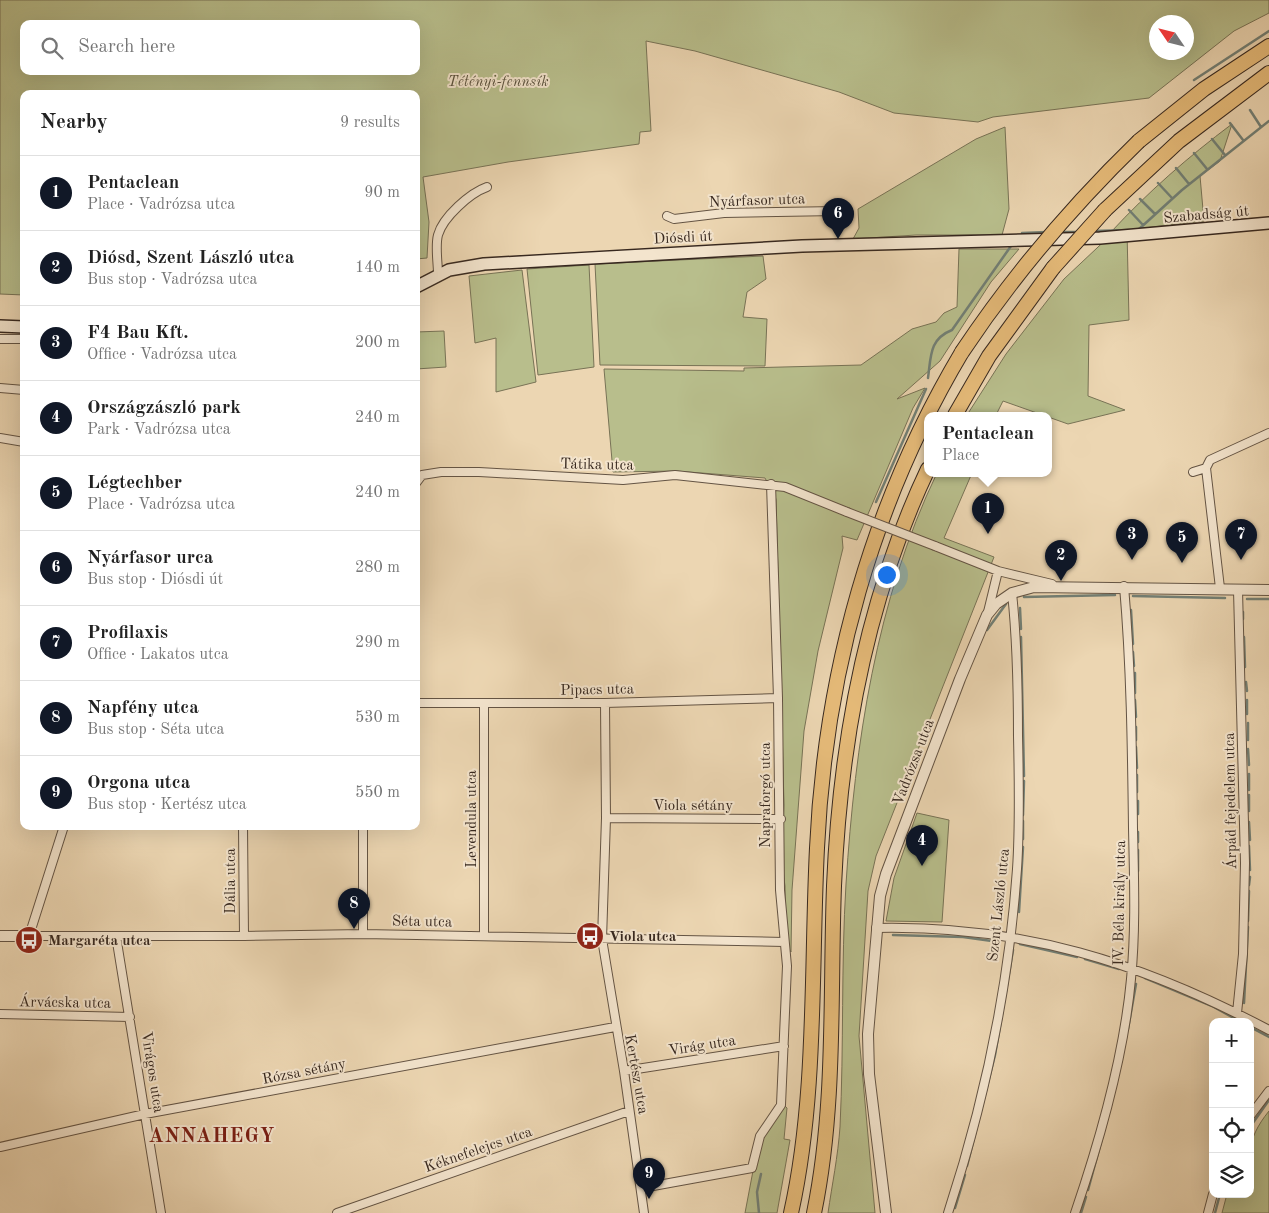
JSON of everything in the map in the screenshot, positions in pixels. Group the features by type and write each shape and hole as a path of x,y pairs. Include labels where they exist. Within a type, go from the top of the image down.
{"highway":[{"path":"929,412 962,352 999,297 1042,242 1084,195 1139,141 1204,89 1269,46"},
{"path":"957,412 990,356 1053,268 1105,210 1179,141 1269,73"},
{"path":"791,1213 805,1122 820,800 837,672 866,566 899,475 924,423"},
{"path":"814,1213 826,1123 837,838 842,774 852,706 865,645 885,575 925,477"}],"main road":[{"name":"Szabadság út","path":"957,242 1146,234 1269,223"},
{"name":"Diósdi út","path":"420,285 438,274 484,264 802,246 957,242"},
{"path":"0,326 20,326"}],"street":[{"path":"438,274 438,236 442,227 470,194 486,187"},
{"name":"Nyárfasor utca","path":"667,216 674,219 724,213 837,211 849,213"},
{"path":"0,339 20,339"},
{"path":"0,388 20,390"},
{"path":"1220,588 1206,468 1210,460 1269,433"},
{"path":"0,438 20,441"},
{"path":"1193,472 1206,468"},
{"name":"Tátika utca","path":"420,478 422,475 440,472 479,472 622,480 675,475 771,484 785,487 998,571 1056,585"},
{"name":"Napraforgó utca","path":"642,1188 752,1168 760,1136 781,1105 787,966 780,890 781,819 771,484"},
{"path":"984,565 995,584"},
{"path":"987,615 998,571"},
{"name":"Vadrózsa utca","path":"886,1213 869,1074 868,1034 880,896 886,874 960,679 987,615 996,604 1012,593 1034,587 1056,585 1269,590"},
{"name":"IV. Béla király utca","path":"1075,1213 1105,1113 1123,1029 1131,967 1134,879 1133,775 1124,586"},
{"name":"Árpád fejedelem utca","path":"1237,1013 1243,954 1245,862 1238,590"},
{"name":"Szent László utca","path":"948,1213 981,1096 997,1022 1011,936 1017,867 1019,796 1016,635 1012,593"},
{"name":"Pipacs utca","path":"420,703 605,704 778,698"},
{"name":"Levendula utca","path":"484,703 484,935"},
{"path":"602,939 606,818 605,704"},
{"name":"Viola sétány","path":"606,818 781,819"},
{"path":"0,936 29,936 63,830"},
{"name":"Dália utca","path":"244,830 244,936"},
{"path":"363,830 363,934"},
{"path":"876,928 970,931 1011,936 1063,947 1131,967 1237,1013 1269,1030"},
{"name":"Séta utca","path":"29,936 363,934 784,942"},
{"name":"Virágos utca","path":"116,936 162,1213"},
{"name":"Kertész utca","path":"602,939 642,1188 644,1213"},
{"name":"Árvácska utca","path":"0,1014 130,1017"},
{"name":"Rózsa sétány","path":"0,1147 145,1114 615,1026"},
{"name":"Virág utca","path":"624,1071 784,1046"},
{"path":"1254,1111 1269,1090"},
{"name":"Kéknefelejcs utca","path":"337,1213 629,1111"},
{"path":"1208,1213 1212,1198"}],"green space":[{"name":"Tétényi-fennsík","path":"0,0 1269,0 1269,13 1234,31 1149,98 993,117 978,122 894,113 839,92 695,51 646,41 651,131 640,132 639,144 508,162 423,177 429,222 427,258 420,259 420,90 20,90 20,295 0,294"},
{"path":"1232,124 1220,161 1200,176 1204,221 1127,230 1129,320 1089,325 1088,396 1125,410 1068,424 1052,418 1052,412 1034,412 1003,401 998,412 969,412 1006,354 1064,279 1114,232 1111,232 1154,189"},
{"path":"1005,127 1009,209 1002,235 916,235 853,239 859,228 858,209 976,139"},
{"path":"959,249 1019,249 991,282 940,361 897,399 925,388 913,408 857,540 842,536 843,548 818,651 804,731 792,890 791,952 786,943 785,886 782,864 784,805 776,499 765,478 676,471 613,472 604,369 744,371 744,368 861,365 912,329 936,322 944,313 957,307"},
{"path":"763,256 766,279 747,292 743,317 767,319 765,366 600,365 595,264"},
{"path":"589,265 594,367 538,375 527,269"},
{"path":"522,270 536,382 496,392 496,338 475,343 469,276"},
{"path":"444,331 446,367 420,369 420,332"},
{"path":"935,477 970,477 944,538 994,557 876,856 868,891 859,1036 875,1213 828,1213 840,1127 846,884 855,779 872,674 884,622 898,571 916,521"},
{"path":"917,813 949,820 942,922 886,921 894,878"},
{"path":"784,1105 787,1108 784,1139 790,1140 777,1213 745,1213 756,1155 767,1127"},
{"path":"1269,1111 1269,1213 1222,1213 1226,1198 1254,1198 1254,1135"}],"waterway":[{"path":"1194,80 1269,31"},
{"path":"1250,110 1261,127"},
{"path":"1138,230 1182,190 1269,121"},
{"path":"1230,123 1243,140"},
{"path":"1212,139 1225,155"},
{"path":"1194,153 1207,169"},
{"path":"1176,168 1189,184"},
{"path":"1158,183 1172,198"},
{"path":"1140,199 1155,214"},
{"path":"1129,210 1143,225"},
{"path":"1093,231 1130,230"},
{"path":"1022,233 1047,232"},
{"path":"1060,232 1077,232"},
{"path":"928,378 932,350 935,344 939,338 952,330 1011,246"},
{"path":"876,502 926,389"},
{"path":"1024,597 1115,595"},
{"path":"1133,596 1225,598"},
{"path":"1247,599 1269,599"},
{"path":"987,630 1006,604"},
{"path":"1020,608 1021,629"},
{"path":"1131,610 1133,644"},
{"path":"1243,612 1243,619"},
{"path":"1021,637 1024,776"},
{"path":"1244,637 1245,667"},
{"path":"1133,652 1134,666"},
{"path":"1135,673 1135,693"},
{"path":"1246,682 1247,691"},
{"path":"1135,700 1136,717"},
{"path":"1247,700 1247,714"},
{"path":"1248,723 1248,740"},
{"path":"1136,727 1136,740"},
{"path":"1136,747 1137,768"},
{"path":"1248,749 1249,765"},
{"path":"1249,774 1249,790"},
{"path":"1137,775 1137,792"},
{"path":"1023,815 1024,781"},
{"path":"1249,795 1249,811"},
{"path":"1138,801 1138,814"},
{"path":"1023,821 1023,839"},
{"path":"1249,822 1250,840"},
{"path":"1138,832 1138,842"},
{"path":"1249,846 1250,870"},
{"path":"1019,912 1023,847"},
{"path":"1138,850 1138,871"},
{"path":"1249,885 1250,877"},
{"path":"1248,921 1249,891"},
{"path":"1244,1003 1248,927"},
{"path":"893,935 963,937 999,942"},
{"path":"1020,944 1077,957"},
{"path":"967,1166 995,1055 1013,950"},
{"path":"1085,959 1119,969"},
{"path":"1145,978 1212,1006 1234,1018"},
{"path":"1128,1029 1136,984"},
{"path":"1254,1029 1269,1037"},
{"path":"1254,1121 1269,1100"},
{"path":"1088,1190 1111,1105"},
{"path":"759,1213 757,1192 761,1174"},
{"path":"955,1208 965,1175"},
{"path":"1081,1213 1086,1197"},
{"path":"1215,1213 1219,1198"}],"place":[{"name":"Nyárfasor urca","path":"838,239"},
{"name":"Pentaclean","path":"988,534"},
{"name":"F4 Bau Kft.","path":"1132,560"},
{"name":"Profilaxis","path":"1241,560"},
{"name":"Légtechber","path":"1182,563"},
{"name":"Diósd, Szent László utca","path":"1061,581"},
{"name":"Országzászló park","path":"922,866"},
{"name":"Napfény utca","path":"354,929"},
{"name":"Viola utca","path":"590,936"},
{"name":"Margaréta utca","path":"29,940"},
{"name":"Orgona utca","path":"649,1199"}],"district":[{"name":"ANNAHEGY","path":"212,1135"}]}
